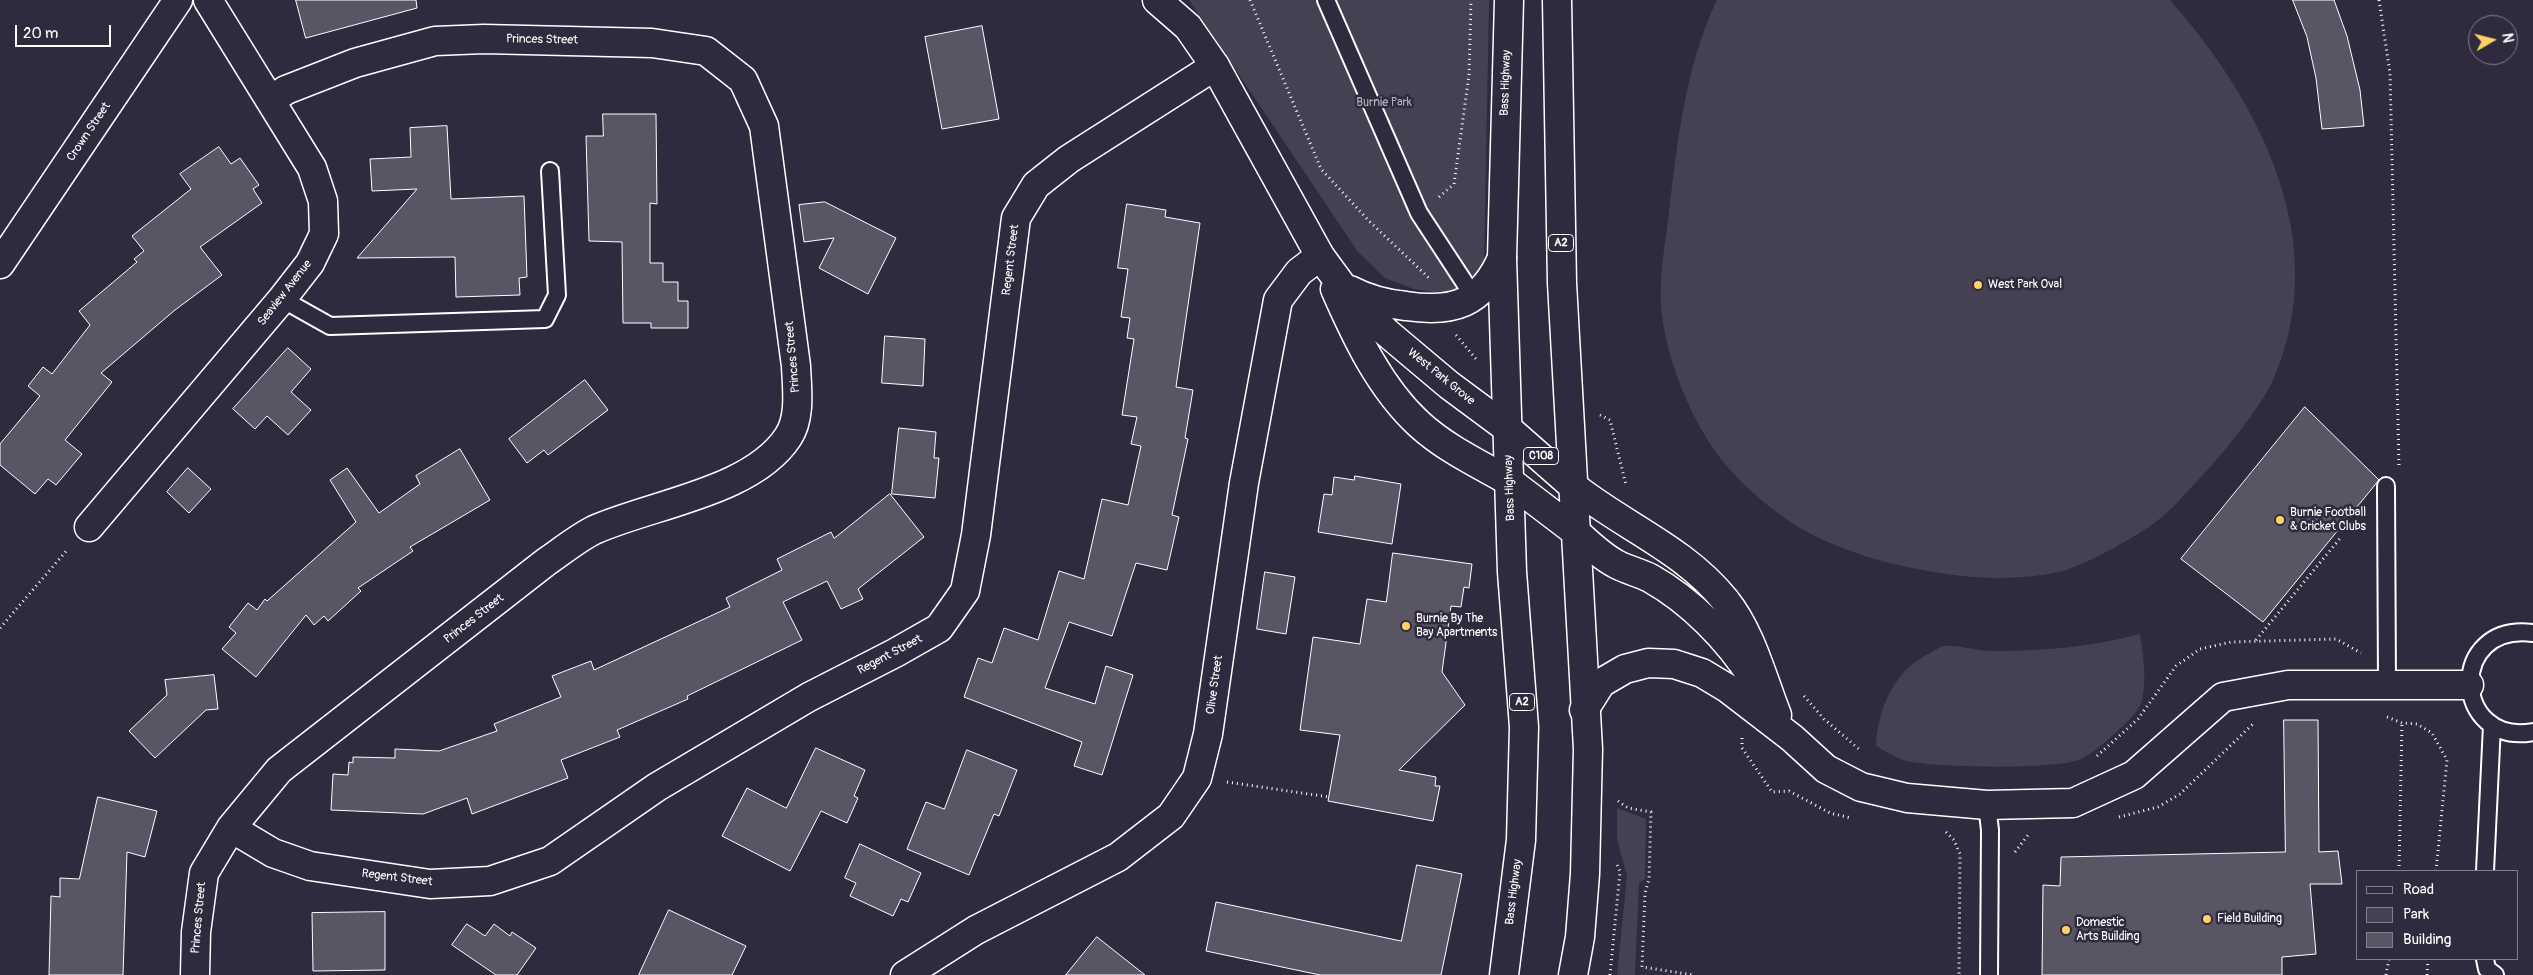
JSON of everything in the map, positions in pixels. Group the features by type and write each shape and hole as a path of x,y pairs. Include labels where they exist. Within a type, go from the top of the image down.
{"main road":[{"name":"Crown Street","path":"0,264 178,0"},
{"name":"Seaview Avenue","path":"89,527 282,299 310,263 324,234 323,201 312,168 208,0"},
{"name":"West Park Grove","path":"1157,0 1188,27 1215,66 1320,256 1369,359 1410,415 1448,445 1510,481 1576,532 1597,552 1616,564 1649,578 1688,606 1725,641 1777,715"},
{"name":"Bass Highway","path":"1504,975 1521,840 1524,727 1512,572 1508,428 1504,372 1502,258 1509,0"},
{"name":"A2","path":"1558,0 1562,282 1584,710 1588,750 1585,874 1580,938 1573,975"},
{"name":"Princes Street","path":"195,975 196,932 204,873 231,828 279,770 546,562 593,531 728,483 766,462 789,436 798,404 796,366 764,126 743,80 706,51 652,43 484,39 435,41 355,63 286,90 271,100"},
{"name":"Regent Street","path":"231,828 273,853 310,866 430,884 490,880 550,861 657,787 809,697 895,654 939,628 965,591 976,535 1016,218 1036,185 1069,159 1215,66"},
{"name":"West Park Grove","path":"1320,256 1342,286 1386,332 1508,428 1573,486 1616,518 1653,538 1684,559 1726,601 1750,643 1777,715"},
{"name":"Olive Street","path":"905,975 976,930 1118,857 1170,816 1197,778 1208,734 1244,483 1278,300 1299,272 1320,256"},
{"path":"1342,286 1359,295 1393,304 1442,309 1474,297 1491,279 1502,258"},
{"path":"1584,710 1601,683 1625,668 1648,663 1674,664 1702,673 1727,688 1792,738 1826,769 1861,787 1907,798 1987,805 2073,803 2134,775 2223,697 2288,685 2470,685"},
{"path":"1777,715 1792,738"}],"lane":[{"path":"1326,0 1419,213 1474,297"},
{"path":"282,299 330,326 545,319 557,295 550,171"},
{"path":"2386,486 2387,685"},
{"path":"2533,633 2518,631 2502,634 2488,642 2478,654 2471,669 2470,685 2473,700 2480,714 2492,725 2507,732 2523,734 2533,732"},
{"path":"2485,870 2492,725"},
{"path":"1987,805 1990,830 1989,975"},
{"path":"2485,960 2487,969 2495,975"}],"path":[{"path":"1250,0 1321,169 1369,221 1432,281 1451,329 1473,358 1504,372"},
{"path":"1419,213 1454,184 1468,74 1471,0"},
{"path":"2379,0 2390,73 2399,473"},
{"path":"1568,401 1610,420 1628,489"},
{"path":"0,628 89,527"},
{"path":"2256,641 2342,536"},
{"path":"2096,758 2138,719 2176,666 2200,649 2231,642 2336,639 2360,653 2387,656"},
{"path":"1798,690 1824,719 1864,754"},
{"path":"2381,714 2402,723 2417,724 2432,732 2447,760 2436,870"},
{"path":"2113,819 2158,807 2180,794 2242,732 2260,718"},
{"path":"2399,870 2402,723"},
{"path":"1742,732 1742,748 1772,792 1789,791 1830,813 1855,819"},
{"path":"1197,778 1329,797"},
{"path":"1613,797 1628,808 1651,812 1649,879 1645,893 1642,967 1694,975"},
{"path":"1944,830 1954,840 1960,854 1959,975"},
{"path":"2014,853 2029,834"},
{"path":"1610,975 1620,872 1614,857"},
{"path":"2386,975 2390,960"},
{"path":"2427,975 2428,960"}],"green space":[{"name":"Burnie Park","path":"1189,0 1489,0 1484,266 1457,296 1414,289 1385,278 1358,252"},
{"name":"West Park Oval","path":"1717,0 2170,0 2203,40 2233,83 2258,129 2278,177 2291,226 2295,277 2290,329 2273,380 2267,391 2250,418 2228,446 2165,514 2122,544 2063,571 2024,577 1985,578 1926,571 1874,559 1840,547 1806,531 1771,508 1750,491 1732,471 1714,450 1703,433 1684,394 1670,354 1661,304 1663,256 1679,136 1689,80 1706,26"},
{"path":"2140,634 2144,683 2138,709 2103,744 2081,759 2068,763 2047,765 1993,767 1939,765 1903,760 1876,746 1880,718 1890,692 1907,669 1917,660 1940,647 1954,646 1993,651 2049,649 2104,642"},
{"path":"1617,808 1646,819 1645,879 1639,883 1635,975 1617,975 1627,876 1617,839"}],"building":[{"path":"296,0 416,0 417,8 306,38"},
{"path":"2293,0 2334,0 2347,36 2360,90 2364,126 2322,129 2316,78 2307,37"},
{"path":"982,26 999,119 942,129 925,37"},
{"path":"603,114 656,114 657,204 650,203 650,263 663,263 663,282 678,282 678,301 688,301 688,328 651,328 651,323 623,323 622,242 589,241 586,136 603,136"},
{"path":"447,126 451,199 524,196 527,277 519,278 520,295 456,297 455,257 357,258 417,189 372,191 370,159 411,157 410,128"},
{"path":"219,147 231,164 240,158 259,185 253,189 262,203 200,247 222,275 175,310 101,373 112,382 65,440 82,454 56,485 48,479 35,494 0,465 0,444 40,396 28,386 43,367 52,374 90,325 79,311 137,262 134,259 144,251 132,236 191,189 180,174"},
{"path":"825,202 896,238 868,294 819,268 834,238 804,242 799,205"},
{"path":"1127,204 1166,210 1165,217 1200,223 1176,387 1193,390 1185,438 1188,439 1172,515 1179,517 1167,570 1136,563 1112,636 1069,622 1045,688 1095,704 1106,666 1133,675 1102,775 1074,766 1082,742 964,697 978,658 992,663 1004,628 1038,640 1059,571 1084,579 1102,499 1128,505 1141,446 1131,444 1137,417 1122,415 1134,339 1127,338 1130,318 1121,317 1128,269 1118,268"},
{"path":"885,336 925,339 923,386 882,383"},
{"path":"288,348 311,369 291,392 311,410 288,435 267,416 255,429 233,409"},
{"path":"585,380 608,410 548,455 544,450 527,463 509,439"},
{"name":"Burnie Football & Cricket Clubs","path":"2305,407 2379,480 2263,622 2181,559"},
{"path":"899,428 936,432 934,458 939,458 935,498 892,494"},
{"path":"460,449 490,500 410,547 413,551 358,588 361,591 328,621 324,616 314,625 306,615 256,677 222,649 236,633 229,627 248,603 257,610 265,599 267,601 356,522 330,480 347,468 379,513 420,484 416,476"},
{"path":"188,468 211,489 189,513 167,492"},
{"path":"1355,476 1401,484 1392,544 1318,532 1324,494 1332,495 1334,477 1354,480"},
{"path":"890,494 924,537 858,589 863,599 841,609 827,581 783,602 802,640 687,696 688,699 617,730 620,737 561,760 568,778 472,814 467,798 423,814 331,810 333,774 348,775 349,762 353,763 353,757 395,758 395,749 439,751 497,731 494,724 561,697 552,676 591,661 594,670 730,607 726,598 782,570 777,559 831,532 834,538"},
{"path":"1393,553 1472,564 1469,588 1464,587 1461,607 1451,606 1442,672 1465,705 1399,770 1436,777 1435,786 1440,786 1433,821 1328,801 1340,735 1300,730 1313,637 1360,644 1367,599 1386,602"},
{"path":"1265,572 1295,577 1286,634 1257,629"},
{"path":"214,675 218,709 206,710 155,758 129,731 167,695 165,680"},
{"name":"Field Building","path":"2284,720 2318,720 2319,852 2338,851 2342,884 2310,884 2316,954 2282,957 2282,975 2042,975 2043,885 2060,886 2061,857 2285,852"},
{"path":"816,748 865,770 854,796 858,798 847,823 821,811 790,871 722,836 747,788 786,808"},
{"path":"967,750 1017,770 999,816 994,814 969,875 907,849 926,802 944,809"},
{"path":"98,797 157,811 145,857 127,852 123,975 49,975 51,896 60,897 60,878 79,879"},
{"path":"860,844 921,873 908,902 901,899 893,916 850,896 856,883 845,878"},
{"path":"1417,865 1462,874 1441,975 1320,975 1206,951 1216,902 1401,941"},
{"path":"669,910 746,946 732,975 639,975"},
{"path":"385,912 385,970 313,971 312,913"},
{"path":"467,924 485,936 494,924 510,936 512,932 536,948 517,975 496,975 452,945"},
{"path":"1097,937 1145,975 1066,975"}],"place":[{"name":"West Park Oval","path":"1978,285"},
{"name":"Burnie Football & Cricket Clubs","path":"2280,520"},
{"name":"Burnie By The Bay Apartments","path":"1406,626"},
{"name":"Field Building","path":"2207,919"},
{"name":"Domestic Arts Building","path":"2066,930"}]}
